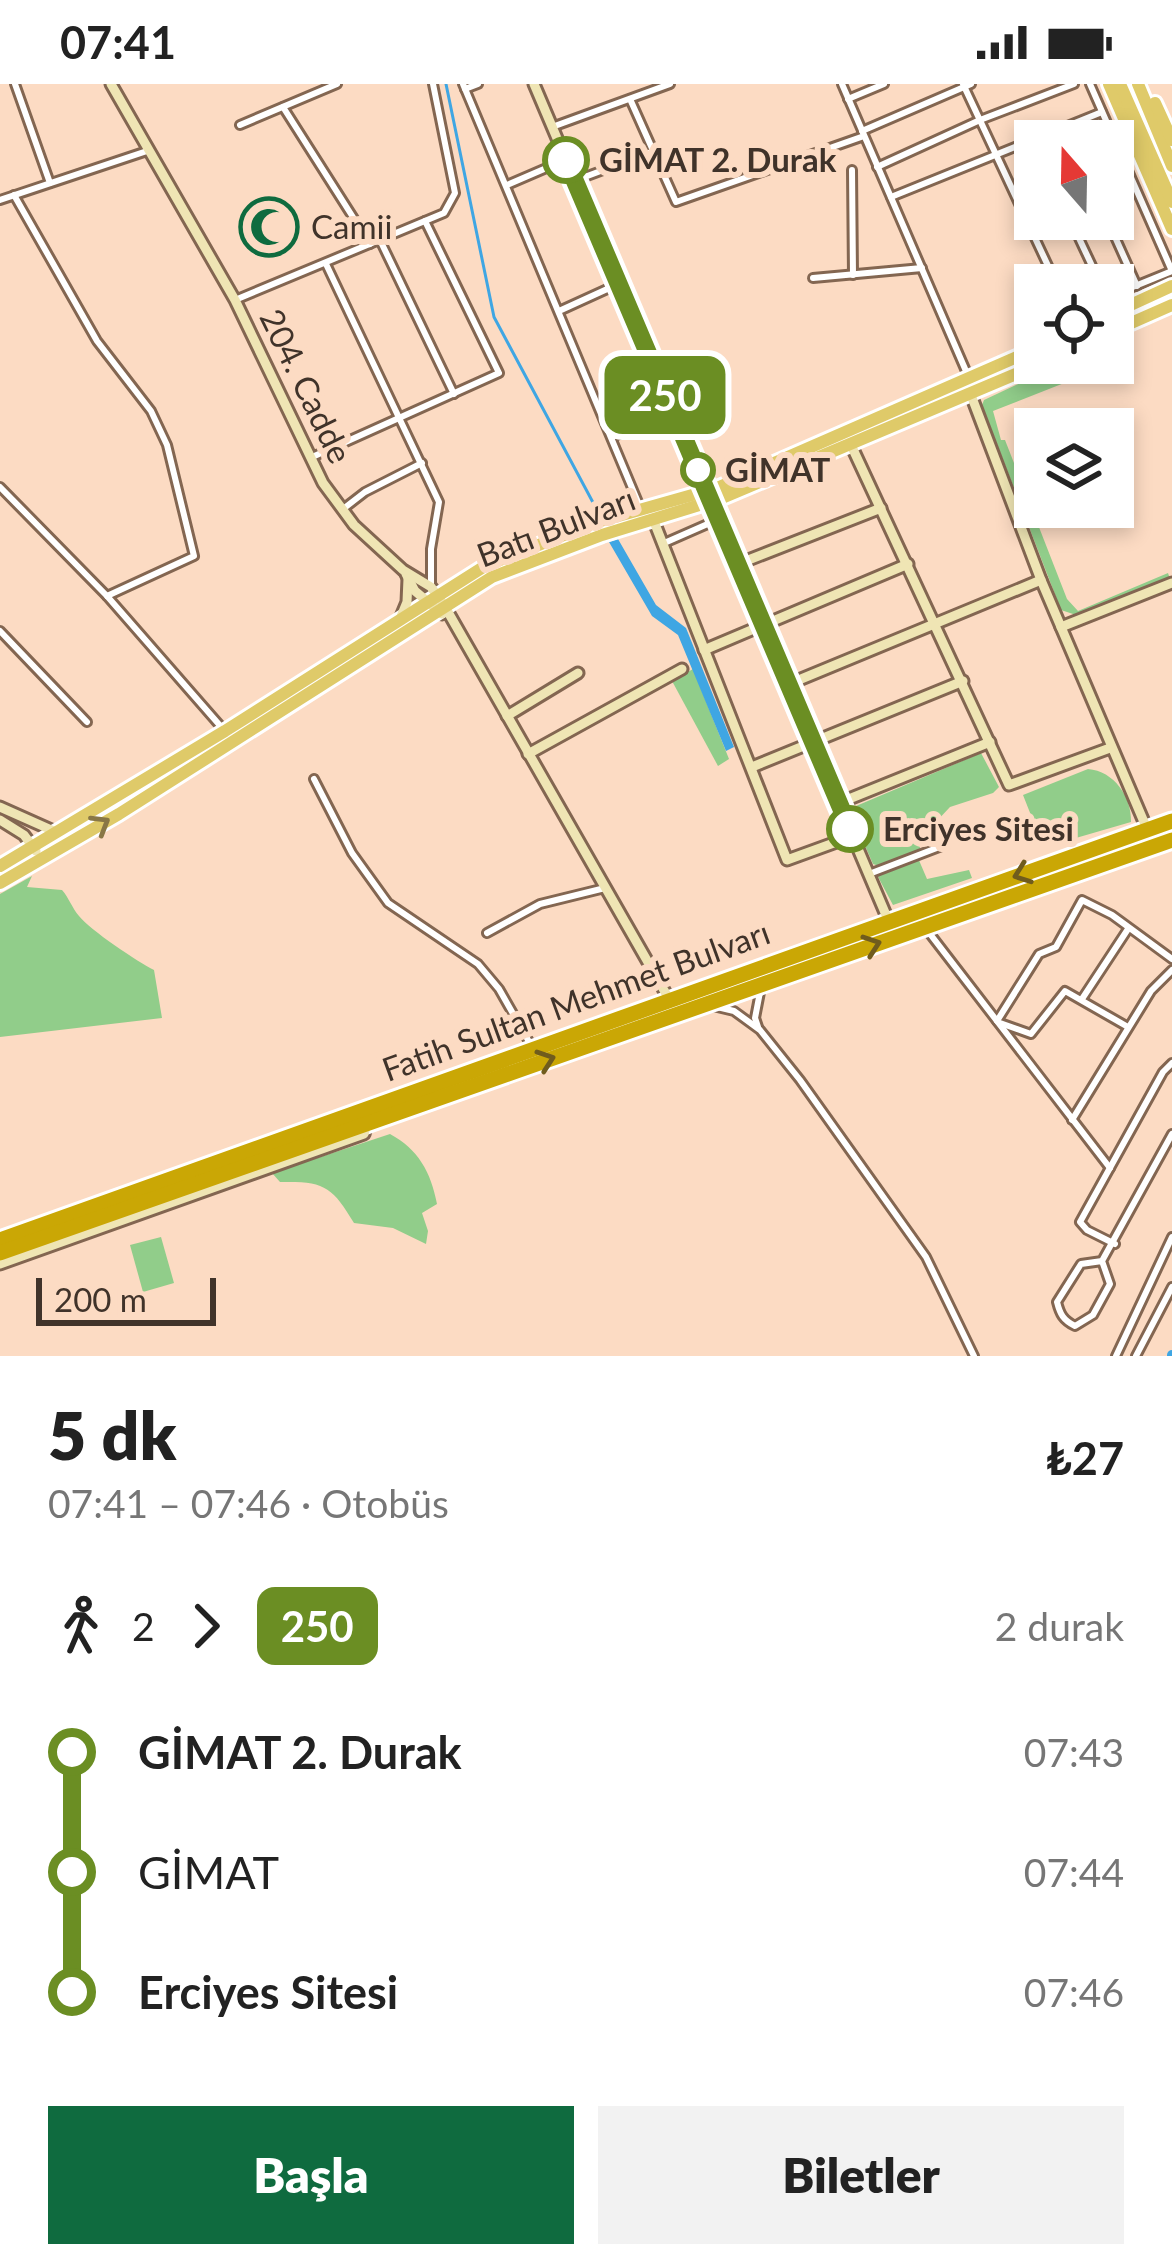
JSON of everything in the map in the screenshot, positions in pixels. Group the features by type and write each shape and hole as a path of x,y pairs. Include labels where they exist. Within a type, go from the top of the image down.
{"highway":[{"name":"Fatih Sultan Mehmet Bulvarı","path":"0,1240 1172,821"},
{"name":"Fatih Sultan Mehmet Bulvarı","path":"0,1253 1172,840"}],"main road":[{"path":"1109,84 1172,229"},
{"path":"1120,84 1172,202"},
{"path":"1142,84 1172,140"},
{"path":"1142,84 1172,166"},
{"path":"1134,303 1172,286"},
{"path":"1134,322 1172,305"},
{"name":"Batı Bulvarı","path":"710,496 1014,360"},
{"name":"Batı Bulvarı","path":"0,866 399,620 440,606 499,560 575,530 710,496 851,445 1014,376"},
{"name":"Batı Bulvarı","path":"0,884 440,606 514,567 647,514"}],"street":[{"path":"14,84 50,184"},
{"name":"204. Cadde","path":"111,84 235,300 310,458 342,509 440,606 669,999"},
{"path":"240,125 337,84"},
{"path":"235,300 444,213 455,193 433,84"},
{"path":"478,84 464,87 662,544 789,862 853,836"},
{"path":"534,84 889,922"},
{"path":"552,127 670,84"},
{"path":"842,84 970,380"},
{"path":"848,99 884,84"},
{"path":"877,167 1074,84"},
{"path":"1090,84 1172,272 1134,287"},
{"path":"630,99 676,202 863,134 966,85 1047,264"},
{"path":"283,107 370,244"},
{"path":"1081,120 1102,112"},
{"path":"891,197 1014,147"},
{"path":"0,200 148,151"},
{"path":"574,181 653,151"},
{"path":"507,185 566,160"},
{"path":"852,170 853,275"},
{"path":"14,195 98,341 151,411 167,445 194,556 107,596"},
{"path":"310,458 499,373 425,221"},
{"path":"380,240 454,394"},
{"path":"1116,240 1137,286"},
{"path":"325,262 440,508 431,549 440,606 469,590"},
{"path":"813,278 922,268"},
{"path":"559,310 616,285"},
{"path":"971,395 1041,580 1147,830"},
{"path":"612,437 672,412"},
{"path":"851,445 1009,784 1110,748"},
{"path":"342,509 365,491 422,463"},
{"path":"0,487 107,596 225,731"},
{"path":"738,564 881,508"},
{"path":"662,544 719,519"},
{"path":"704,650 908,564"},
{"path":"399,620 406,606 406,574"},
{"path":"789,684 1041,580"},
{"path":"1061,627 1172,583"},
{"path":"0,631 87,722"},
{"path":"528,754 682,669"},
{"path":"507,716 578,673"},
{"path":"752,767 963,681"},
{"path":"839,802 990,742"},
{"path":"314,779 352,853 388,903 478,964 499,989 532,1047"},
{"path":"0,807 57,832 69,843"},
{"path":"0,820 24,835 40,860"},
{"path":"869,874 942,846 942,834"},
{"path":"487,933 540,904 604,889"},
{"path":"997,1022 1039,954 1056,947 1082,900 1112,915 1172,959"},
{"path":"925,927 1110,1168"},
{"path":"1082,999 1127,929"},
{"path":"1072,1120 1151,991 1172,970"},
{"path":"762,984 755,1018 760,1030 904,1222 945,1291 974,1356"},
{"path":"997,1022 1031,1034 1060,993 1070,992 1129,1028"},
{"path":"704,1004 734,1011 760,1030"},
{"path":"1114,1244 1080,1222 1162,1072 1172,1063"},
{"path":"0,1264 364,1134 368,1123"},
{"path":"1102,1261 1110,1284 1093,1315 1075,1326 1061,1317 1057,1302 1081,1264 1102,1261 1114,1244 1172,1133"},
{"path":"1116,1356 1172,1237"},
{"path":"1136,1356 1172,1287"}],"green space":[{"path":"1018,384 1062,384 993,411 1014,463 1014,488 982,405"},
{"path":"1029,528 1039,528 1067,599 1078,611 1168,573 1170,579 1076,615 1061,610"},
{"path":"693,669 729,759 718,766 672,681"},
{"path":"981,753 999,787 950,807 918,841 921,851 873,864 849,809"},
{"path":"1088,769 1120,787 1131,822 1069,840 1058,823 1038,833 1023,795"},
{"path":"918,858 927,879 969,870 972,878 893,905 877,875"},
{"path":"32,876 27,887 62,890 85,922 154,970 162,1018 0,1037 0,894"},
{"path":"390,1134 416,1154 431,1182 437,1204 422,1213 428,1231 426,1244 393,1228 354,1223 325,1188 280,1182 272,1173"},
{"path":"161,1237 174,1283 143,1292 130,1245"}],"water":[{"path":"618,539 656,605 686,628 734,747 726,751 678,635 652,616 609,542"}],"waterway":[{"path":"446,84 494,317 597,510"}],"bus line":[{"name":"250","path":"566,160 850,829"}],"place":[{"name":"GİMAT 2. Durak","path":"566,160"},
{"name":"Camii","path":"269,227"},
{"name":"GİMAT","path":"698,470"},
{"name":"Erciyes Sitesi","path":"850,829"}]}
